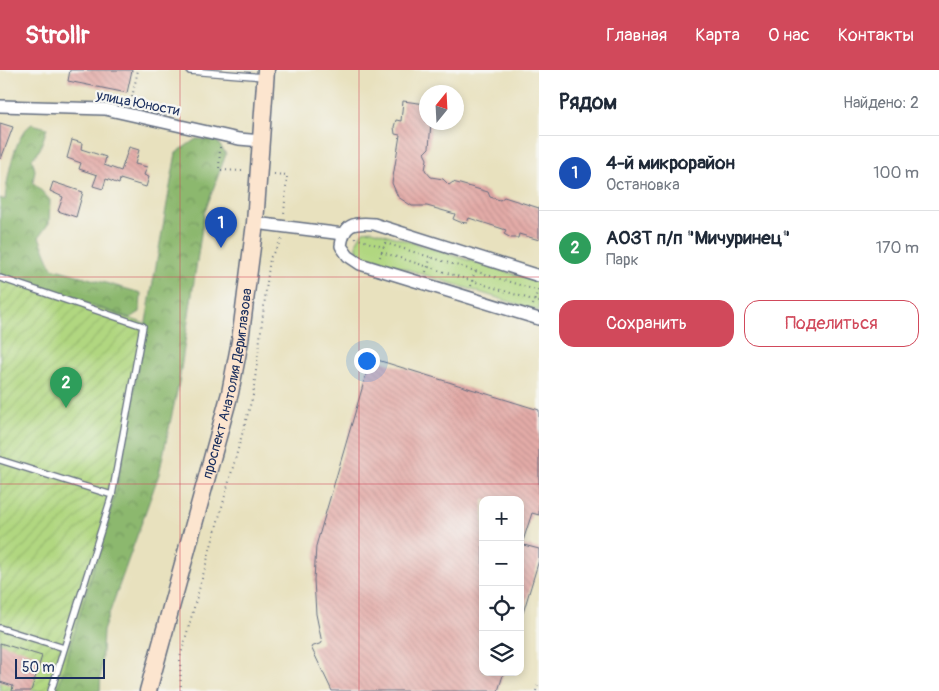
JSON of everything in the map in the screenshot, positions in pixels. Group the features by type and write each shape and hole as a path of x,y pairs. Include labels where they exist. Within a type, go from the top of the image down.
{"main road":[{"name":"проспект Анатолия Дериглазова","path":"148,691 230,393 240,341 255,223 266,74"}],"street":[{"name":"улица Юности","path":"0,106 105,109 240,139 262,141"},
{"path":"534,318 360,264 348,256 341,246 343,234 350,226 360,222 389,228 539,276"},
{"path":"255,223 343,234"}],"lane":[{"path":"190,71 266,74"},
{"path":"0,278 142,326 112,495 51,691"},
{"path":"0,460 112,495"},
{"path":"0,628 64,648"}],"path":[{"path":"128,114 138,70"},
{"path":"376,269 389,228"},
{"path":"343,234 383,247"},
{"path":"384,243 538,291"},
{"path":"423,283 435,243"},
{"path":"382,252 539,302"},
{"path":"467,297 480,257"},
{"path":"534,318 534,301 539,286"},
{"path":"536,691 539,682"}],"green space":[{"path":"32,124 47,128 40,149 32,159 35,170 33,182 50,200 49,223 39,237 52,268 141,293 140,312 130,318 0,275 0,198 5,200 12,158 16,147 20,138"},
{"path":"196,139 216,140 226,154 204,214 179,382 159,474 103,631 100,691 57,691 116,491 176,153"},
{"path":"372,230 539,282 539,311 365,256 357,250 357,241 363,231"},
{"path":"0,275 146,324 116,491 57,691 0,691"}],"building":[{"path":"70,70 132,70 127,93 68,81"},
{"path":"403,101 419,103 419,130 430,130 429,148 424,153 427,159 425,170 431,177 443,179 449,185 453,182 488,192 490,197 500,200 504,197 539,208 539,240 519,234 518,238 511,238 504,234 506,230 469,218 467,223 460,222 453,219 455,214 427,206 412,206 398,197 392,183 400,135 395,134 394,127 396,120 401,121"},
{"path":"0,123 13,127 1,159 0,158"},
{"path":"72,140 82,143 81,149 106,157 104,165 121,171 129,147 139,150 135,164 147,167 144,175 149,177 146,187 120,179 119,184 106,179 103,189 93,186 97,175 79,169 81,163 67,158"},
{"path":"53,182 83,192 76,217 58,211 63,197 50,191"},
{"path":"371,358 539,410 539,515 532,513 524,538 524,496 479,496 479,676 503,676 498,691 332,691 311,647 322,643 316,614 314,580 316,546"},
{"path":"524,545 539,549 539,560 524,610"},
{"path":"0,643 42,656 31,691 12,691 13,686 0,682"}],"place":[{"name":"4-й микрорайон","path":"221,248"},
{"name":"АОЗТ п/п \"Мичуринец\"","path":"66,408"}]}
